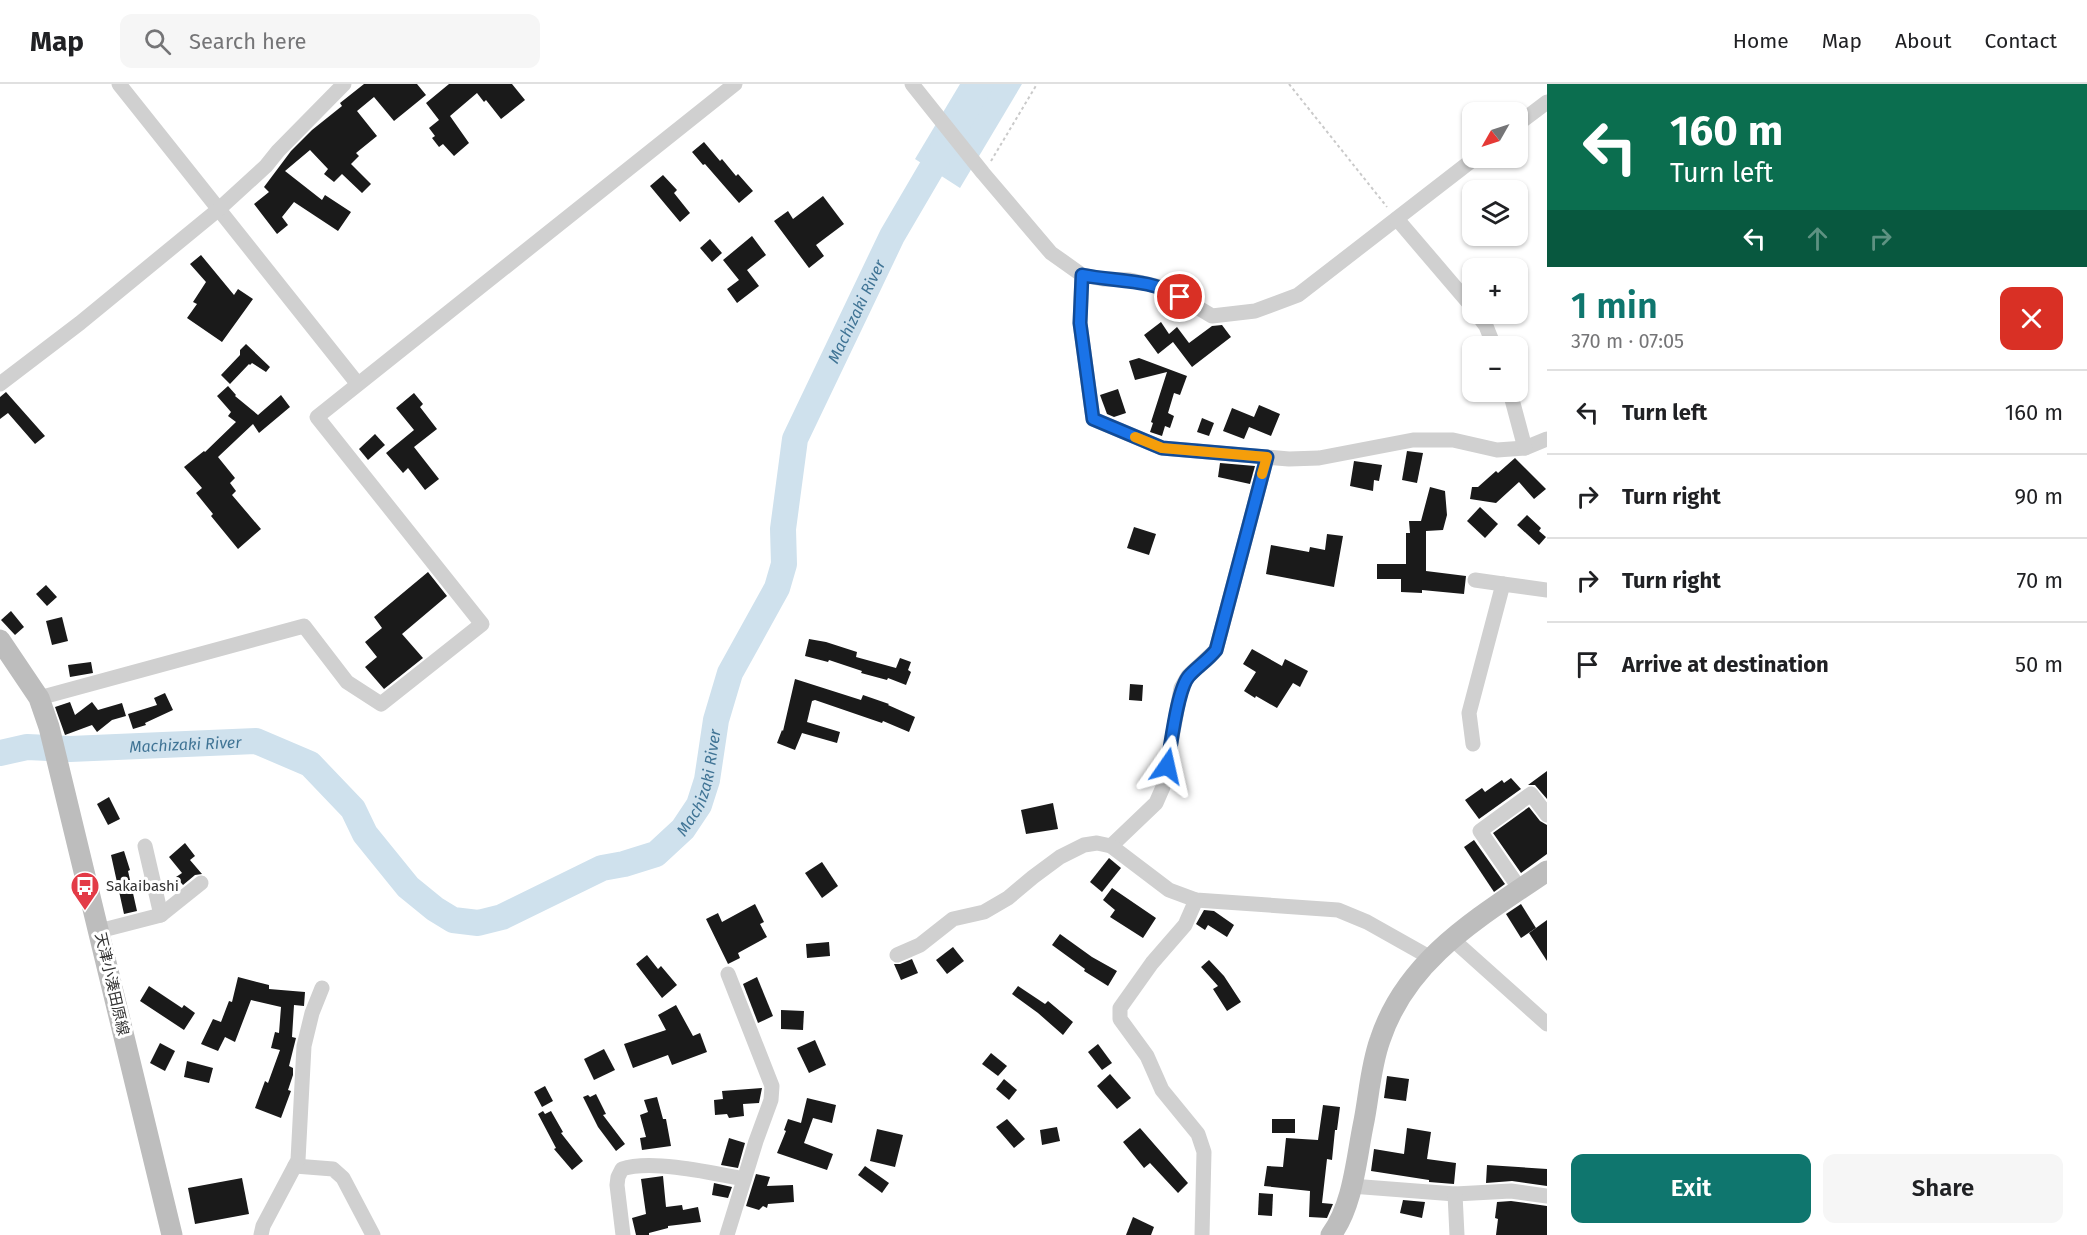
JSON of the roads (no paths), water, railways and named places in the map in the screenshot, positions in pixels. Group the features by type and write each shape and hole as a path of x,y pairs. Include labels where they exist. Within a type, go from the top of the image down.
{"main road":[{"name":"天津小湊田原線","path":"0,640 39,698 49,727 172,1235"},
{"path":"1331,1235 1341,1218 1351,1186 1380,1040 1399,1000 1431,958 1451,938 1547,871"}],"street":[{"path":"119,84 357,384"},
{"path":"0,384 80,323 219,209 266,166 344,84"},
{"path":"39,698 304,626 347,682 381,704 482,624 317,417 735,84"},
{"path":"912,84 1051,253 1082,275 1103,279 1130,280 1165,288 1212,316 1255,311 1298,295 1462,168"},
{"path":"1528,116 1547,102"},
{"path":"1397,219 1462,295"},
{"path":"1082,275 1080,323 1093,419 1162,448 1289,459 1319,458 1413,440 1453,440 1497,450 1526,448 1547,440"},
{"path":"1513,402 1526,448"},
{"path":"1111,846 1156,803 1163,787 1181,688 1188,676 1208,660 1216,650 1267,457"},
{"path":"1475,580 1547,590"},
{"path":"1473,744 1468,712 1503,584"},
{"path":"1520,889 1480,831 1531,794 1547,815"},
{"path":"897,955 920,945 953,919 984,912 1008,898 1060,858 1084,845 1097,843 1111,846 1169,890 1196,900 1338,910 1366,922 1431,958"},
{"path":"145,846 161,915"},
{"path":"99,931 161,915 201,883"},
{"path":"1196,900 1185,925 1152,963 1119,1008 1120,1019 1147,1056 1162,1090 1198,1134 1204,1152 1202,1235"},
{"path":"1451,938 1547,1024"},
{"path":"727,1235 771,1100 772,1086 728,974"},
{"path":"261,1235 263,1226 298,1160 304,1046 312,1013 322,988"},
{"path":"622,1235 617,1185 622,1168 633,1165 690,1169 744,1179"},
{"path":"295,1166 333,1169 343,1178 373,1235"},
{"path":"1351,1186 1455,1194 1511,1191 1547,1196"},
{"path":"1455,1194 1457,1235"}],"water":[{"path":"960,84 1022,84 960,188 915,159"}],"waterway":[{"name":"Machizaki River","path":"0,753 27,747 70,749 256,741 310,764 353,809 365,834 408,887 453,920 478,923 502,917 602,868 656,854 683,829 699,805 707,780 716,720 730,673 777,588 784,564 783,529 795,439 892,236 981,84"}],"place":[{"name":"Sakaibashi","path":"85,912"}]}
